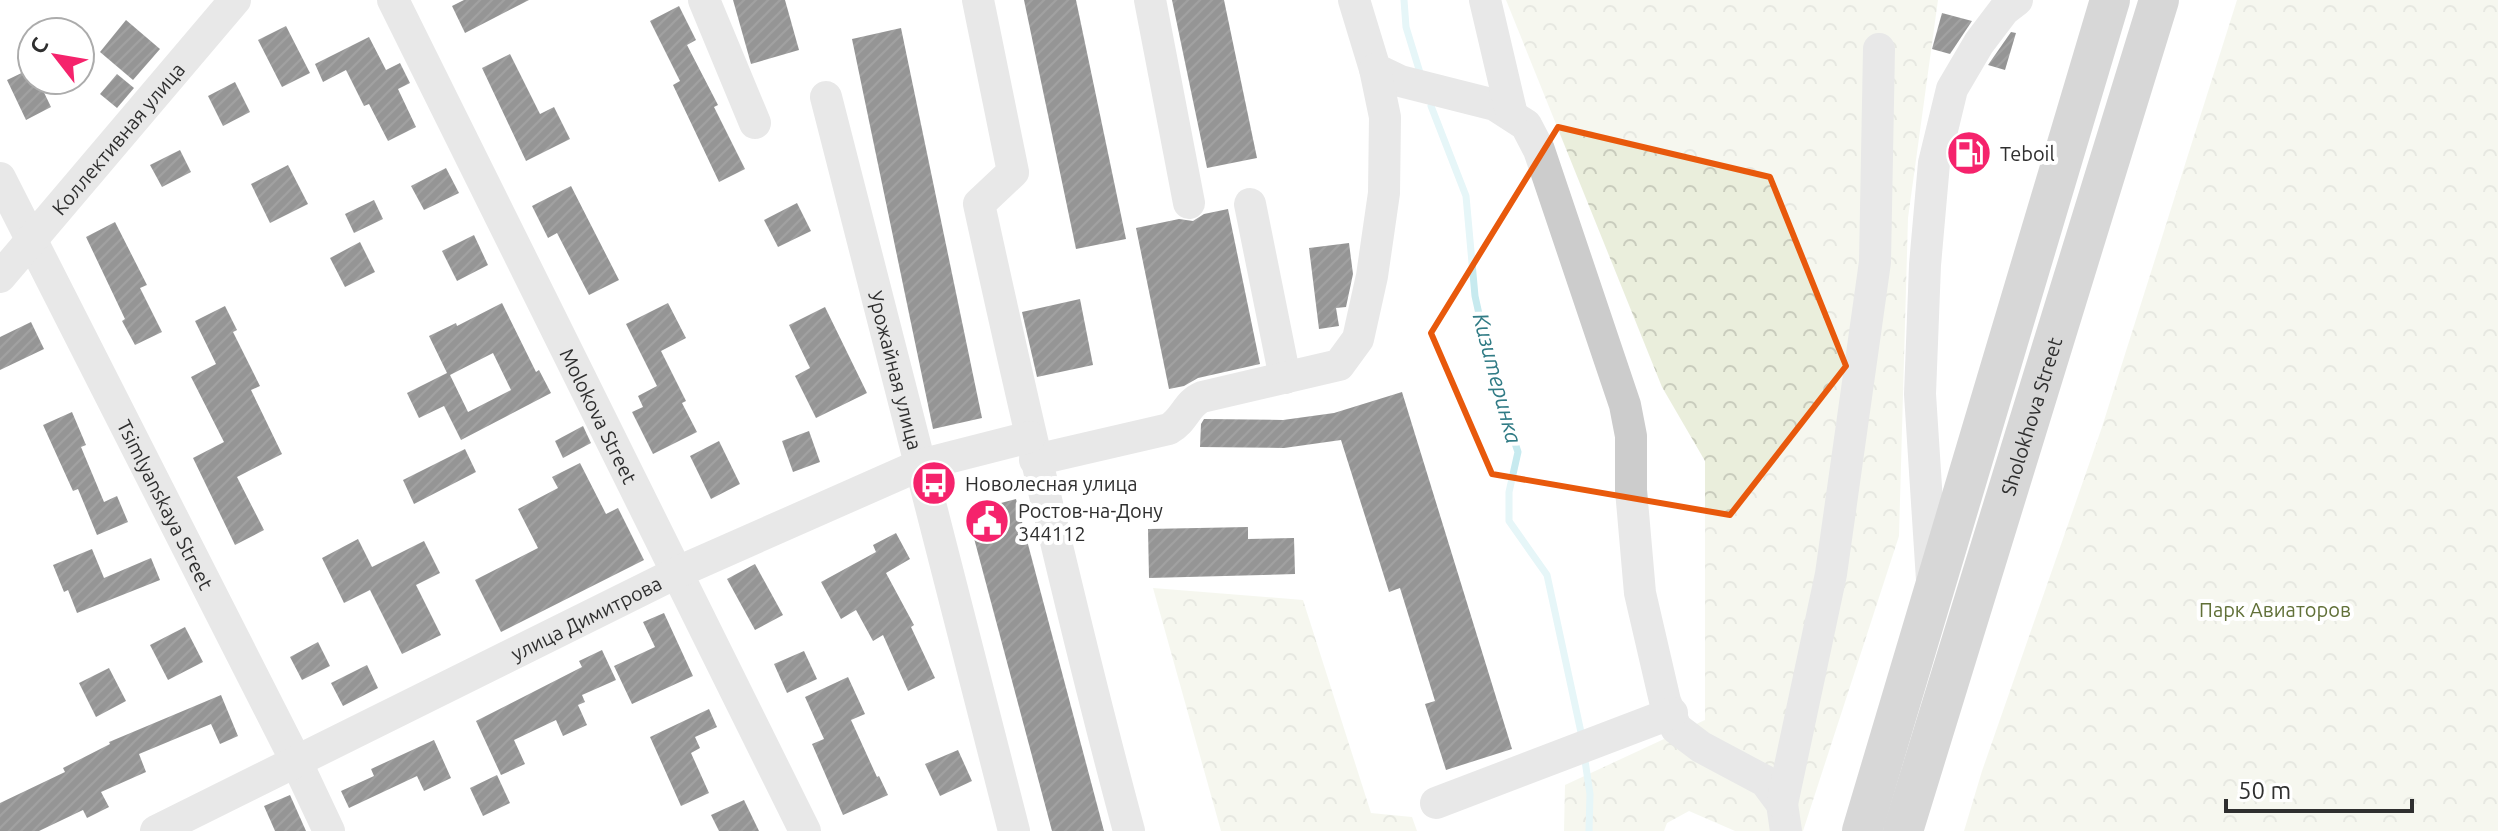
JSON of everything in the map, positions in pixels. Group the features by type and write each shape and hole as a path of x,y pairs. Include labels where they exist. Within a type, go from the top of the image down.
{"main road":[{"name":"Sholokhova Street","path":"1862,831 2110,0"},
{"name":"Sholokhova Street","path":"1903,831 2159,0"}],"street":[{"name":"Коллективная улица","path":"0,277 235,0"},
{"name":"Molokova Street","path":"393,0 805,831"},
{"path":"704,0 755,123"},
{"path":"978,0 1013,172 979,204 1032,449 1129,831"},
{"path":"1150,0 1189,203"},
{"path":"1250,204 1285,378 1339,365 1358,339 1372,276 1384,193 1385,117 1375,69 1354,0"},
{"path":"1485,0 1512,115"},
{"path":"1933,598 1920,394 1925,265 1934,163 1952,89 1979,43 2004,10 2017,0"},
{"path":"1784,818 1831,574 1875,262 1879,49"},
{"path":"1375,69 1400,81 1495,105 1526,125 1539,150 1625,405 1631,436 1631,490 1640,593 1665,701 1676,728 1701,747 1765,781 1784,818"},
{"name":"Урожайная улица","path":"826,97 1014,831"},
{"name":"Tsimlyanskaya Street","path":"0,178 329,831"},
{"name":"улица Димитрова","path":"156,831 678,572 920,465 1169,429 1177,425 1195,400 1212,388 1285,378"},
{"path":"1436,803 1672,713"}],"highlighted area":[{"path":"1558,127 1770,177 1846,366 1730,515 1492,474 1431,333"}],"green space":[{"path":"1506,0 1938,0 1908,218 1899,536 1803,831 1735,831 1689,811 1667,823 1664,831 1564,831 1565,785 1705,720 1705,461 1662,387"},
{"name":"Парк Авиаторов","path":"2237,0 2498,0 2498,831 1964,831 2102,427"},
{"path":"1153,588 1303,600 1371,813 1412,817 1417,831 1221,831"}],"building":[{"path":"464,0 529,0 465,33 452,6"},
{"path":"733,0 785,0 799,50 751,64"},
{"path":"1024,0 1076,0 1126,239 1076,249"},
{"path":"1172,0 1224,0 1257,158 1207,168"},
{"path":"679,6 696,40 687,45 718,105 714,107 745,169 719,182 673,85 680,81 650,21"},
{"path":"1942,13 1972,21 1950,54 1932,49"},
{"path":"126,20 160,49 133,80 100,52"},
{"path":"286,26 310,73 282,87 258,40"},
{"path":"901,28 982,418 933,429 852,39"},
{"path":"2011,32 2016,33 2005,70 1988,65"},
{"path":"369,37 386,70 400,63 410,83 398,89 416,127 388,141 369,104 364,106 346,70 323,82 315,64"},
{"path":"510,54 540,114 554,107 570,139 526,161 482,68"},
{"path":"117,74 134,88 117,108 100,94"},
{"path":"16,76 16,96 46,96 51,107 26,120 7,80"},
{"path":"235,82 250,112 223,126 208,96"},
{"path":"180,150 191,172 162,187 150,165"},
{"path":"288,165 308,204 270,223 251,184"},
{"path":"446,168 459,193 424,210 411,186"},
{"path":"571,186 619,280 589,295 557,233 548,238 532,206"},
{"path":"374,200 383,219 354,233 345,214"},
{"path":"797,203 811,231 778,247 764,220"},
{"path":"1228,209 1260,364 1198,378 1184,386 1169,389 1136,228 1179,219 1193,221 1204,214"},
{"path":"115,222 147,285 140,288 162,332 135,345 86,237"},
{"path":"474,235 488,265 457,281 442,251"},
{"path":"360,242 375,272 345,287 330,258"},
{"path":"1349,243 1353,274 1346,307 1336,308 1339,326 1319,329 1309,248"},
{"path":"1080,299 1093,365 1037,377 1022,312"},
{"path":"502,303 536,372 539,370 551,393 461,440 444,406 419,418 407,393 447,373 429,336 456,323 457,326","holes":["493,353 511,390 468,412 450,375"]},
{"path":"668,303 686,338 661,351 686,401 682,403 697,432 653,454 632,412 643,407 638,396 657,386 626,324"},
{"path":"225,306 237,330 233,332 260,386 251,390 282,454 237,477 264,530 235,545 193,458 224,442 191,377 216,364 195,321"},
{"path":"825,307 867,393 816,418 795,376 810,368 789,325"},
{"path":"31,322 44,349 0,370 0,337"},
{"path":"1402,392 1512,749 1446,770 1425,704 1435,701 1400,588 1389,592 1341,440 1284,448 1200,447 1204,419 1283,420 1334,413"},
{"path":"72,412 86,445 81,447 104,502 117,496 128,522 97,535 78,489 73,491 43,425"},
{"path":"583,426 591,443 563,458 555,441"},
{"path":"809,431 820,462 793,472 782,441"},
{"path":"719,441 740,484 711,499 690,456"},
{"path":"465,449 476,472 414,504 403,480"},
{"path":"580,463 606,514 618,508 644,560 501,632 475,580 538,548 518,509 558,488 552,477"},
{"path":"1016,499 1104,831 1052,831 967,512"},
{"path":"1248,527 1248,539 1294,538 1295,574 1149,578 1148,529"},
{"path":"896,533 910,559 886,573 914,625 911,627 935,678 908,691 883,635 873,641 856,610 841,619 821,582 876,552 873,545"},
{"path":"358,539 372,567 424,541 440,573 416,585 441,635 402,654 370,590 344,603 322,558"},
{"path":"92,549 104,578 151,558 160,580 77,613 53,565"},
{"path":"755,564 783,615 755,630 727,579"},
{"path":"664,613 693,676 632,704 614,666 655,647 643,622"},
{"path":"185,627 203,662 168,680 150,645"},
{"path":"318,642 330,666 302,680 290,657"},
{"path":"602,650 616,680 582,695 585,702 578,705 587,725 563,736 556,720 514,740 525,764 501,775 476,721 582,667 579,661"},
{"path":"804,651 817,679 787,693 774,664"},
{"path":"367,665 378,688 343,706 331,683"},
{"path":"109,668 126,701 96,717 79,683"},
{"path":"848,677 865,714 851,720 888,795 843,815 812,744 824,739 805,697"},
{"path":"221,695 238,736 220,744 211,724 139,754 146,772 101,792 109,807 87,818 83,810 39,831 0,831 0,803 65,772 63,768 109,742"},
{"path":"709,709 717,727 695,737 700,748 691,753 709,793 681,806 650,737"},
{"path":"434,740 451,778 424,791 417,776 349,808 341,791 374,776 371,769"},
{"path":"958,750 972,781 940,796 925,764"},
{"path":"497,775 510,803 483,816 470,788"},
{"path":"290,795 306,831 275,831 264,806"},
{"path":"744,800 759,831 719,831 711,815"}],"waterway":[{"name":"Кизитеринка","path":"1404,0 1406,27 1421,76"},
{"name":"Кизитеринка","path":"1431,106 1466,196 1475,296 1494,382 1518,452 1509,492 1509,521 1547,575 1582,737"},
{"name":"Кизитеринка","path":"1584,754 1590,794 1589,831"}],"place":[{"name":"Teboil","path":"1969,153"},
{"name":"Новолесная улица","path":"934,483"},
{"name":"Ростов-на-Дону 344112","path":"987,521"}]}
